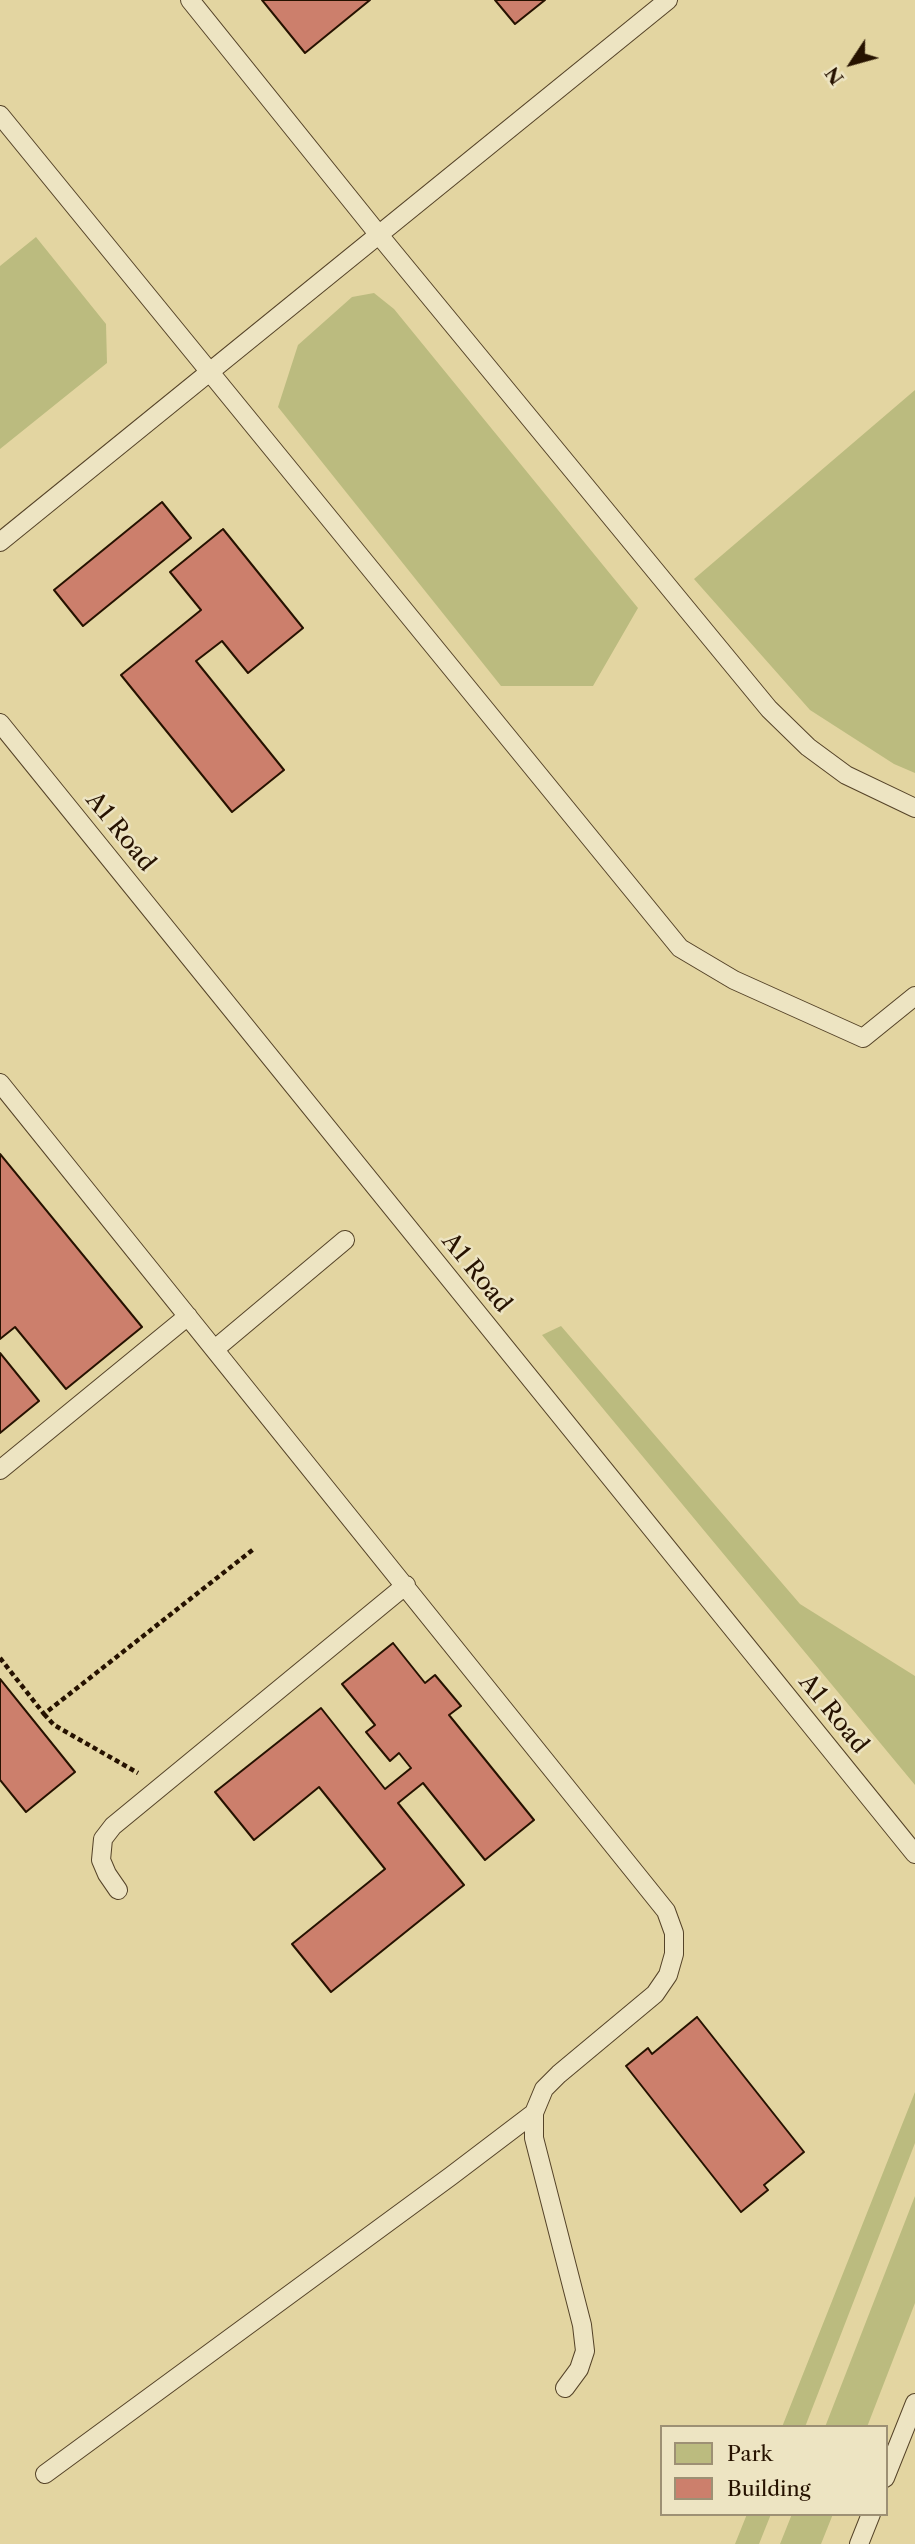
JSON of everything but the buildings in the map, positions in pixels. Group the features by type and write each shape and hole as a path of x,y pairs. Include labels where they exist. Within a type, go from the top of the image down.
{"lane":[{"path":"190,0 379,235 769,709 808,747 846,775 915,808"},
{"path":"0,542 668,0"},
{"path":"0,115 680,948 734,980 863,1038 915,996"},
{"name":"A1 Road","path":"0,723 915,1854"},
{"path":"0,1083 666,1911 674,1933 674,1954 667,1975 654,1994 544,2089 534,2113 534,2138 582,2325 585,2351 579,2369 565,2388"},
{"path":"215,1349 345,1240"},
{"path":"0,1470 188,1316"},
{"path":"118,1890 101,1860 103,1839 113,1826 406,1585"},
{"path":"45,2474 534,2113"},
{"path":"887,2473 915,2403"},
{"path":"859,2544 870,2516"}],"path":[{"path":"44,1714 255,1548"},
{"path":"0,1658 54,1725 161,1786"}],"green space":[{"path":"36,237 106,324 107,363 0,449 0,266"},
{"path":"374,293 394,309 638,608 593,686 501,686 278,407 298,345 352,297"},
{"path":"915,390 915,773 894,764 810,710 694,579"},
{"path":"561,1326 800,1604 915,1676 915,1785 542,1335"},
{"path":"915,2092 915,2143 806,2425 783,2425"},
{"path":"915,2196 915,2303 868,2425 826,2425"},
{"path":"746,2516 770,2516 759,2544 735,2544"},
{"path":"791,2516 832,2516 821,2544 780,2544"}]}
